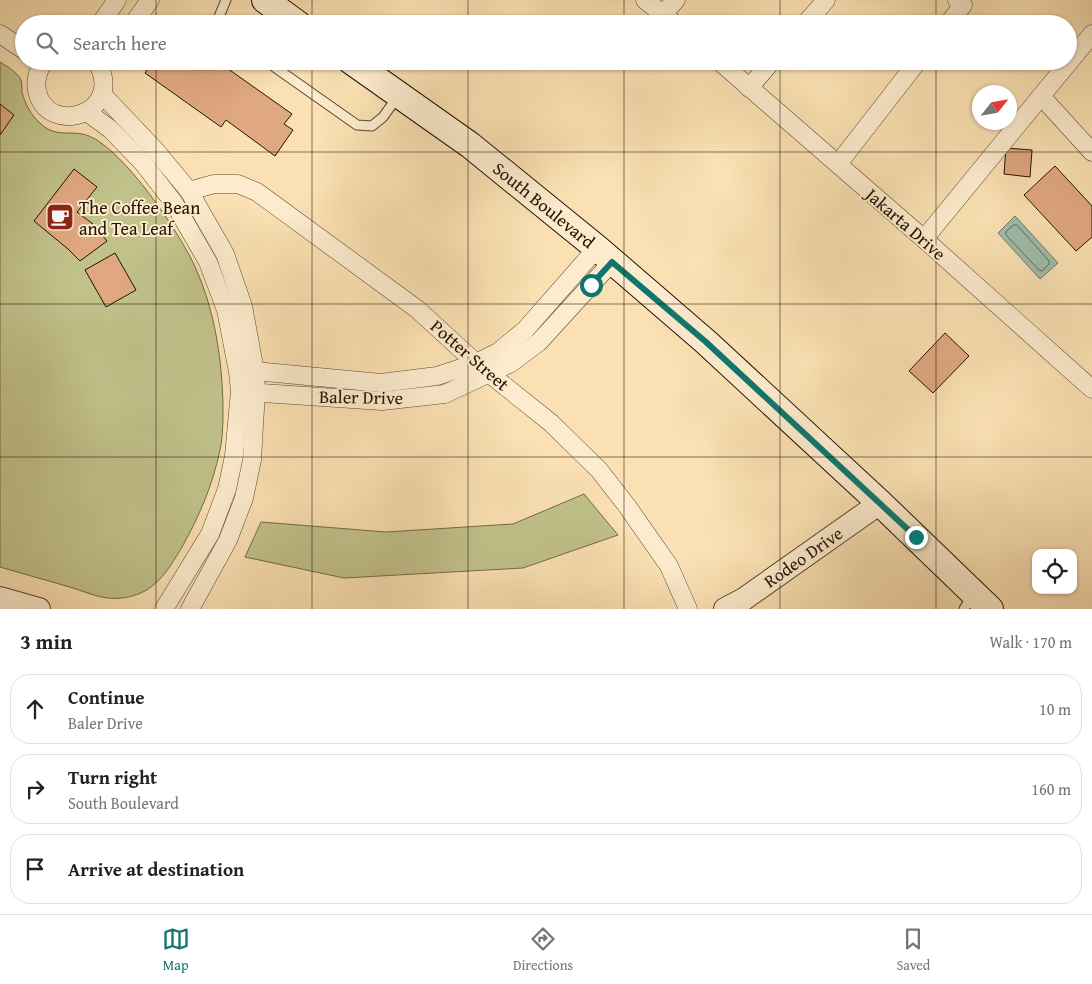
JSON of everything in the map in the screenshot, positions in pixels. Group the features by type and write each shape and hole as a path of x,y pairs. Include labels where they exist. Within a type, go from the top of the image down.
{"main road":[{"path":"265,0 286,15"},
{"name":"South Boulevard","path":"363,70 470,145 605,255 706,342 880,503 976,604"}],"street":[{"path":"106,15 116,0"},
{"path":"139,15 150,0"},
{"path":"645,0 664,15"},
{"path":"670,15 676,0"},
{"path":"813,15 826,0"},
{"path":"955,15 963,5 957,0"},
{"path":"0,34 15,44"},
{"path":"1077,52 1092,34"},
{"path":"39,70 36,84 38,95 45,105 54,112 65,116 76,116 94,107 102,94 104,86 102,70"},
{"name":"Jakarta Drive","path":"728,70 1088,378"},
{"path":"749,88 764,70"},
{"path":"838,164 911,70"},
{"path":"924,239 1062,70"},
{"path":"102,94 156,151 189,191 224,254 243,306 252,460 244,498 228,540 190,609"},
{"path":"1041,96 1092,152"},
{"path":"87,112 110,129 143,163 174,203 208,262 246,372"},
{"name":"Potter Street","path":"189,191 214,184 238,184 257,192 417,309 483,369 551,423 599,470 669,566 688,609"},
{"name":"Baler Drive","path":"248,392 382,401 445,394 483,369 498,352 525,330 605,255"},
{"name":"Baler Drive","path":"246,372 381,384 483,369"},
{"path":"164,609 210,534 227,489 248,392"},
{"name":"Rodeo Drive","path":"725,609 744,599 880,503"},
{"path":"0,598 39,609"}],"lane":[{"path":"220,15 226,0"},
{"path":"279,70 358,125 372,126 383,117 398,95"}],"green space":[{"path":"0,62 19,77 27,105 40,123 52,131 89,136 103,144 134,175 165,215 189,254 203,285 213,319 219,353 223,406 223,428 217,463 205,500 182,547 156,583 149,589 130,597 100,597 0,567"},
{"path":"584,494 618,535 523,568 344,578 245,557 261,522 386,532 513,524"}],"water":[{"path":"1015,216 1058,263 1040,279 998,233"}],"building":[{"path":"147,70 230,70 292,114 284,124 293,130 275,156 226,120 221,127 145,73"},
{"path":"0,104 14,115 0,135"},
{"path":"1006,148 1032,150 1030,177 1004,174"},
{"path":"1055,166 1092,206 1092,237 1076,251 1024,195"},
{"name":"The Coffee Bean and Tea Leaf","path":"74,169 97,187 77,212 93,224 107,241 80,261 34,221"},
{"path":"115,253 136,290 106,307 85,270"},
{"path":"945,333 969,356 933,393 909,371"}],"place":[{"name":"The Coffee Bean and Tea Leaf","path":"60,217"}],"route":[{"path":"591,285 612,262 706,342 916,537"}]}
